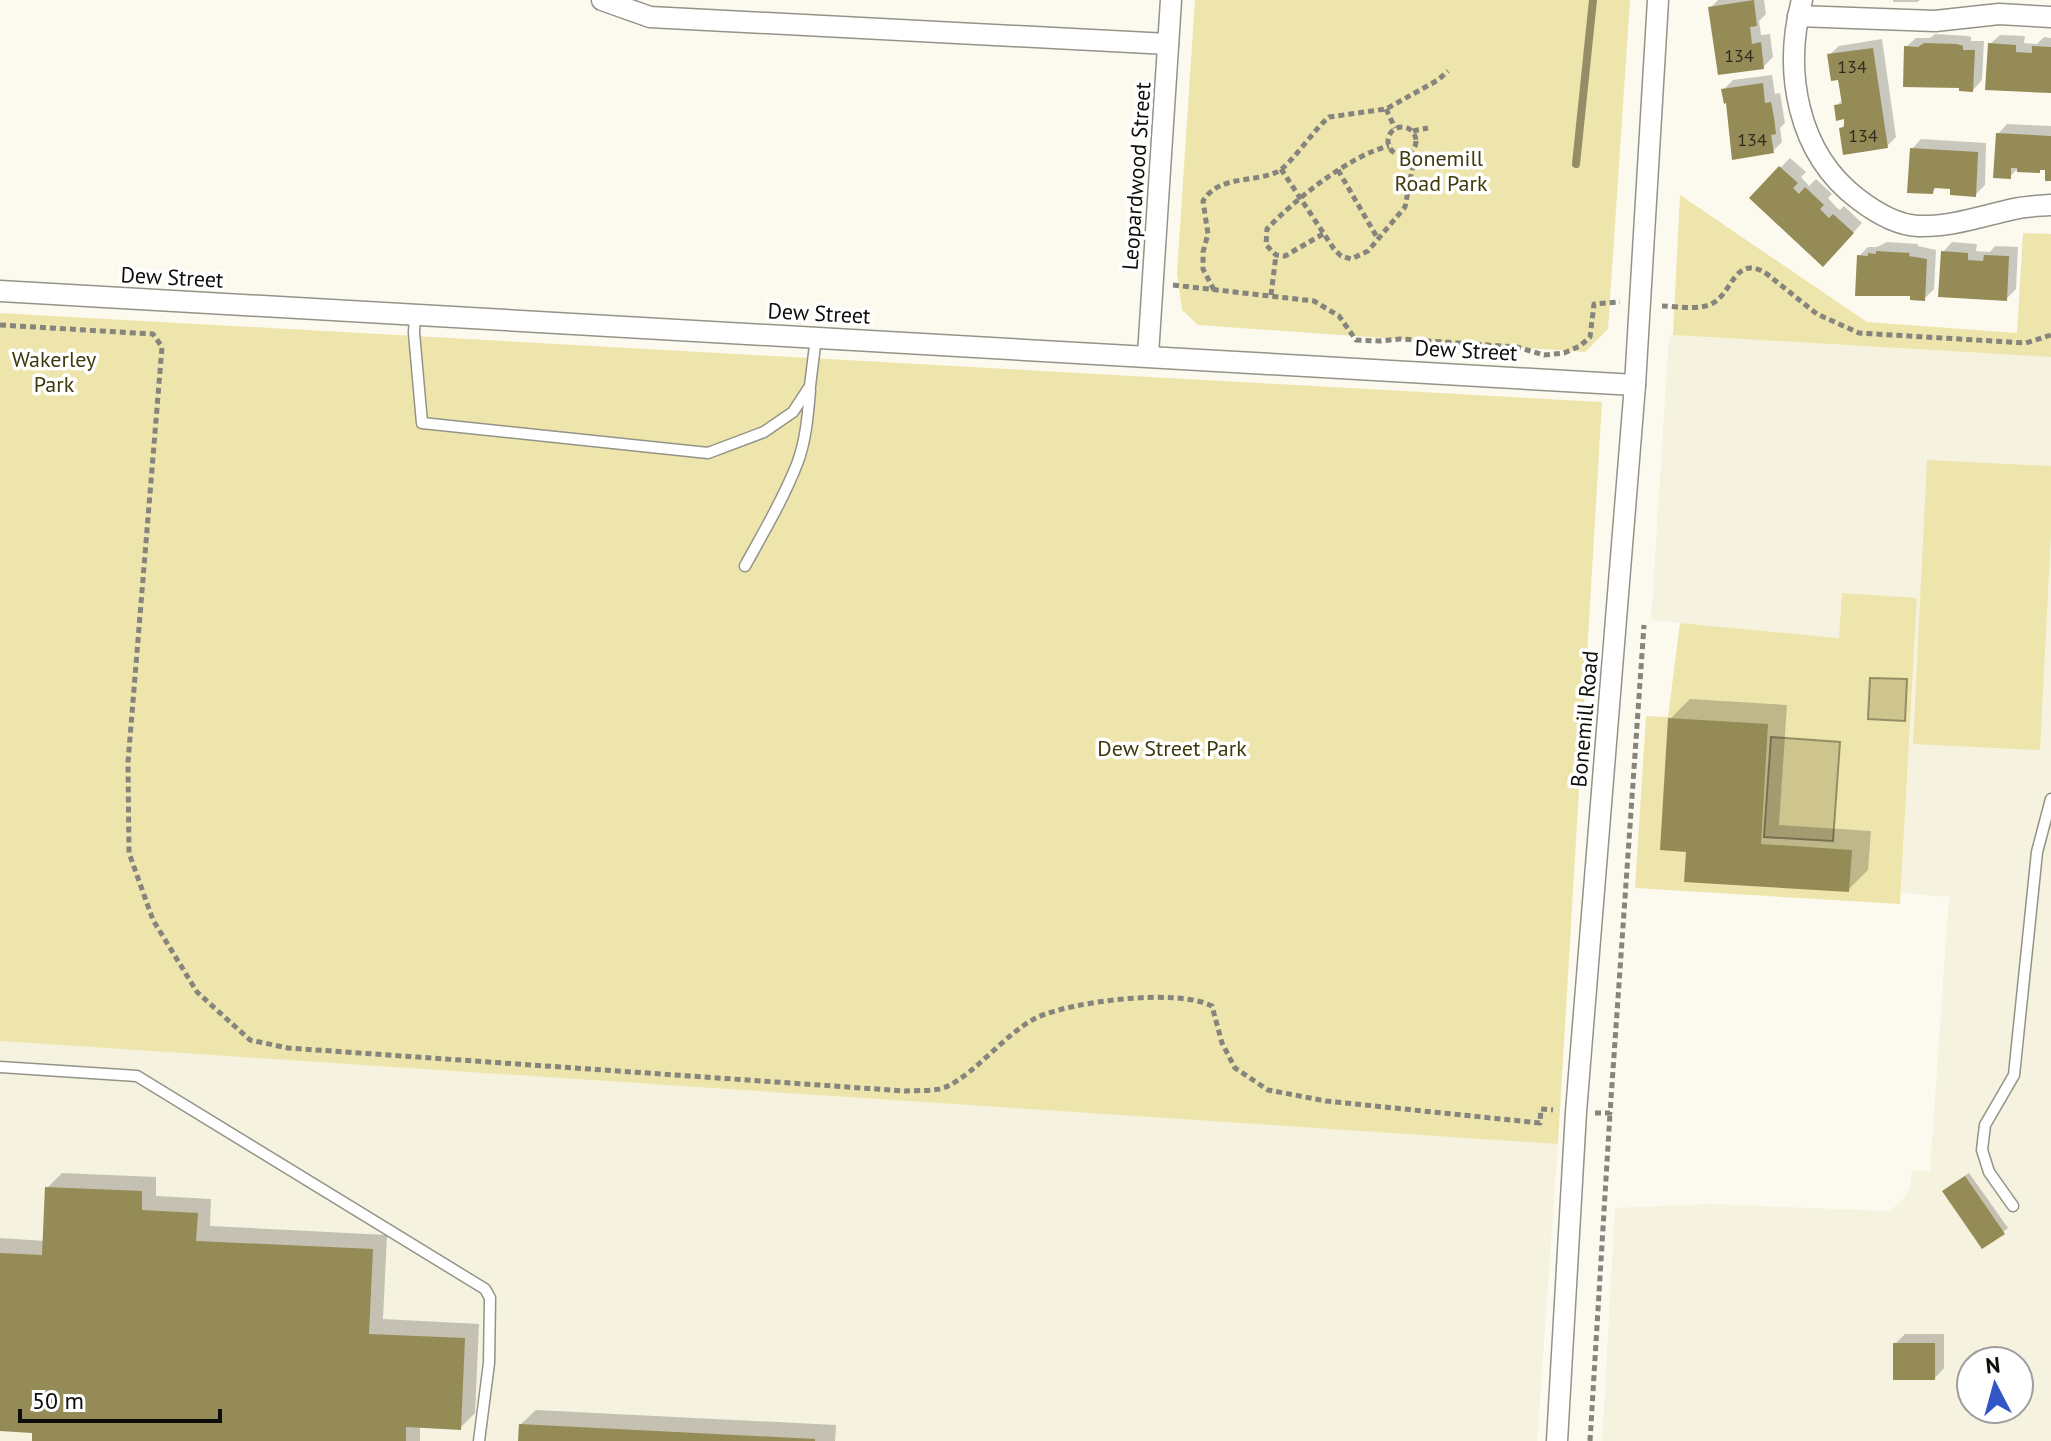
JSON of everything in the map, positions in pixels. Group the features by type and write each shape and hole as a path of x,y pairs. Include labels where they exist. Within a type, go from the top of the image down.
{"street":[{"path":"602,0 650,17 1168,44"},
{"name":"Leopardwood Street","path":"1148,355 1171,0"},
{"name":"Bonemill Road","path":"1557,1441 1576,1112 1635,385 1658,0"},
{"path":"2051,17 1999,14 1935,21 1800,8 1795,55 1798,104 1815,151 1840,186 1879,215 1916,226 1958,223 2017,208 2051,205"},
{"name":"Dew Street","path":"0,291 1635,385"}],"lane":[{"path":"415,314 422,423 708,453 764,432 793,412 810,386"},
{"path":"745,566 779,505 798,462 807,420 816,337"},
{"path":"2013,1206 1989,1172 1982,1150 1985,1125 2014,1075 2037,852 2051,799"},
{"path":"0,1067 137,1076 485,1289 490,1298 489,1363 479,1441"}],"path":[{"path":"1214,290 1203,269 1203,252 1208,234 1203,201 1209,191 1281,169 1329,117 1386,109 1438,80 1448,71"},
{"path":"1386,109 1395,128"},
{"path":"1406,127 1413,131 1417,142 1411,152 1399,155 1389,146 1388,138 1395,128 1406,127"},
{"path":"1413,131 1428,128"},
{"path":"1323,234 1285,256 1276,255 1266,245 1267,229 1299,199 1338,170 1389,146"},
{"path":"1281,169 1323,234 1341,256 1351,259 1368,251 1405,207 1414,159 1411,152"},
{"path":"1338,170 1378,239"},
{"path":"1271,295 1276,255"},
{"path":"1173,285 1314,301 1339,316 1356,340 1400,339 1517,347 1544,355 1564,353 1580,346 1590,337 1594,304 1616,301 1638,305 1706,306 1721,297 1734,275 1751,268 1760,269 1817,314 1859,333 2026,343 2051,335"},
{"path":"0,325 153,334 162,347 128,762 129,853 153,920 197,992 250,1040 288,1048 905,1091 946,1088 1036,1018 1095,1002 1174,996 1200,1000 1212,1006 1222,1043 1235,1068 1268,1090 1326,1101 1540,1123 1541,1109 1610,1113"},
{"path":"1590,1441 1644,625"}],"shaded area":[{"path":"1669,335 2051,357 2051,1441 1602,1441 1615,1208 1708,1204 1889,1211 1903,1200 1910,1188 1912,1171 1930,1171 1949,897 1901,893 1917,598 1840,638 1651,620"},
{"path":"1870,678 1907,679 1905,721 1868,719"},
{"path":"1771,737 1840,742 1833,841 1764,837"},
{"path":"0,1041 1558,1144 1537,1441 0,1441"}],"green space":[{"name":"Bonemill Road Park","path":"1195,0 1630,0 1608,329 1585,352 1198,325 1182,310 1177,273"},
{"path":"1680,195 1867,322 2017,333 2023,233 2051,234 2051,357 1673,335"},
{"name":"Dew Street Park","path":"0,313 1602,402 1558,1144 0,1041"},
{"path":"1927,460 2051,466 2051,532 2040,750 1913,744"},
{"path":"1842,593 1917,598 1900,904 1635,888 1646,716 1668,717 1680,623 1839,638"}],"building":[{"path":"1754,0 1757,26 1750,27 1752,44 1761,42 1764,69 1718,75 1708,7"},
{"path":"1924,43 1957,44 1963,46 1963,50 1975,50 1973,92 1959,91 1959,88 1903,87 1904,46 1918,47"},
{"path":"1988,43 2016,45 2016,52 2032,53 2032,46 2051,47 2051,93 1985,90"},
{"path":"1873,48 1888,148 1843,155 1839,128 1844,127 1844,119 1836,121 1834,105 1842,104 1838,80 1831,81 1827,54"},
{"path":"1763,83 1765,103 1771,102 1774,117 1776,134 1771,135 1774,153 1732,160 1726,103 1721,89"},
{"path":"1996,133 2051,136 2051,181 2045,181 2045,170 2040,170 2040,173 2017,172 2017,168 2011,168 2011,179 1993,178"},
{"path":"1910,148 1978,152 1976,197 1950,195 1950,189 1934,188 1933,194 1907,193"},
{"path":"1779,166 1798,183 1793,188 1799,194 1805,187 1824,205 1820,209 1829,218 1833,214 1854,233 1823,267 1749,198"},
{"path":"1876,251 1910,253 1909,256 1927,259 1925,301 1910,300 1910,296 1855,296 1857,255 1868,256 1868,253 1876,254"},
{"path":"1941,251 1968,253 1968,260 1983,261 1984,255 2009,256 2007,301 1938,297"},
{"path":"1668,718 1768,724 1761,844 1852,850 1849,892 1684,882 1686,852 1660,850"},
{"path":"1965,1176 2005,1234 1982,1249 1942,1191"},
{"path":"45,1187 142,1191 142,1210 198,1213 196,1241 373,1249 369,1334 465,1338 461,1430 406,1427 406,1441 32,1441 32,1433 0,1431 0,1253 42,1255"},
{"path":"1893,1343 1935,1343 1935,1380 1893,1380"},
{"path":"519,1424 815,1439 815,1441 518,1441"}],"waterway":[{"path":"1576,164 1593,0"}],"park label":[{"name":"Wakerley Park","path":"54,372"}]}
